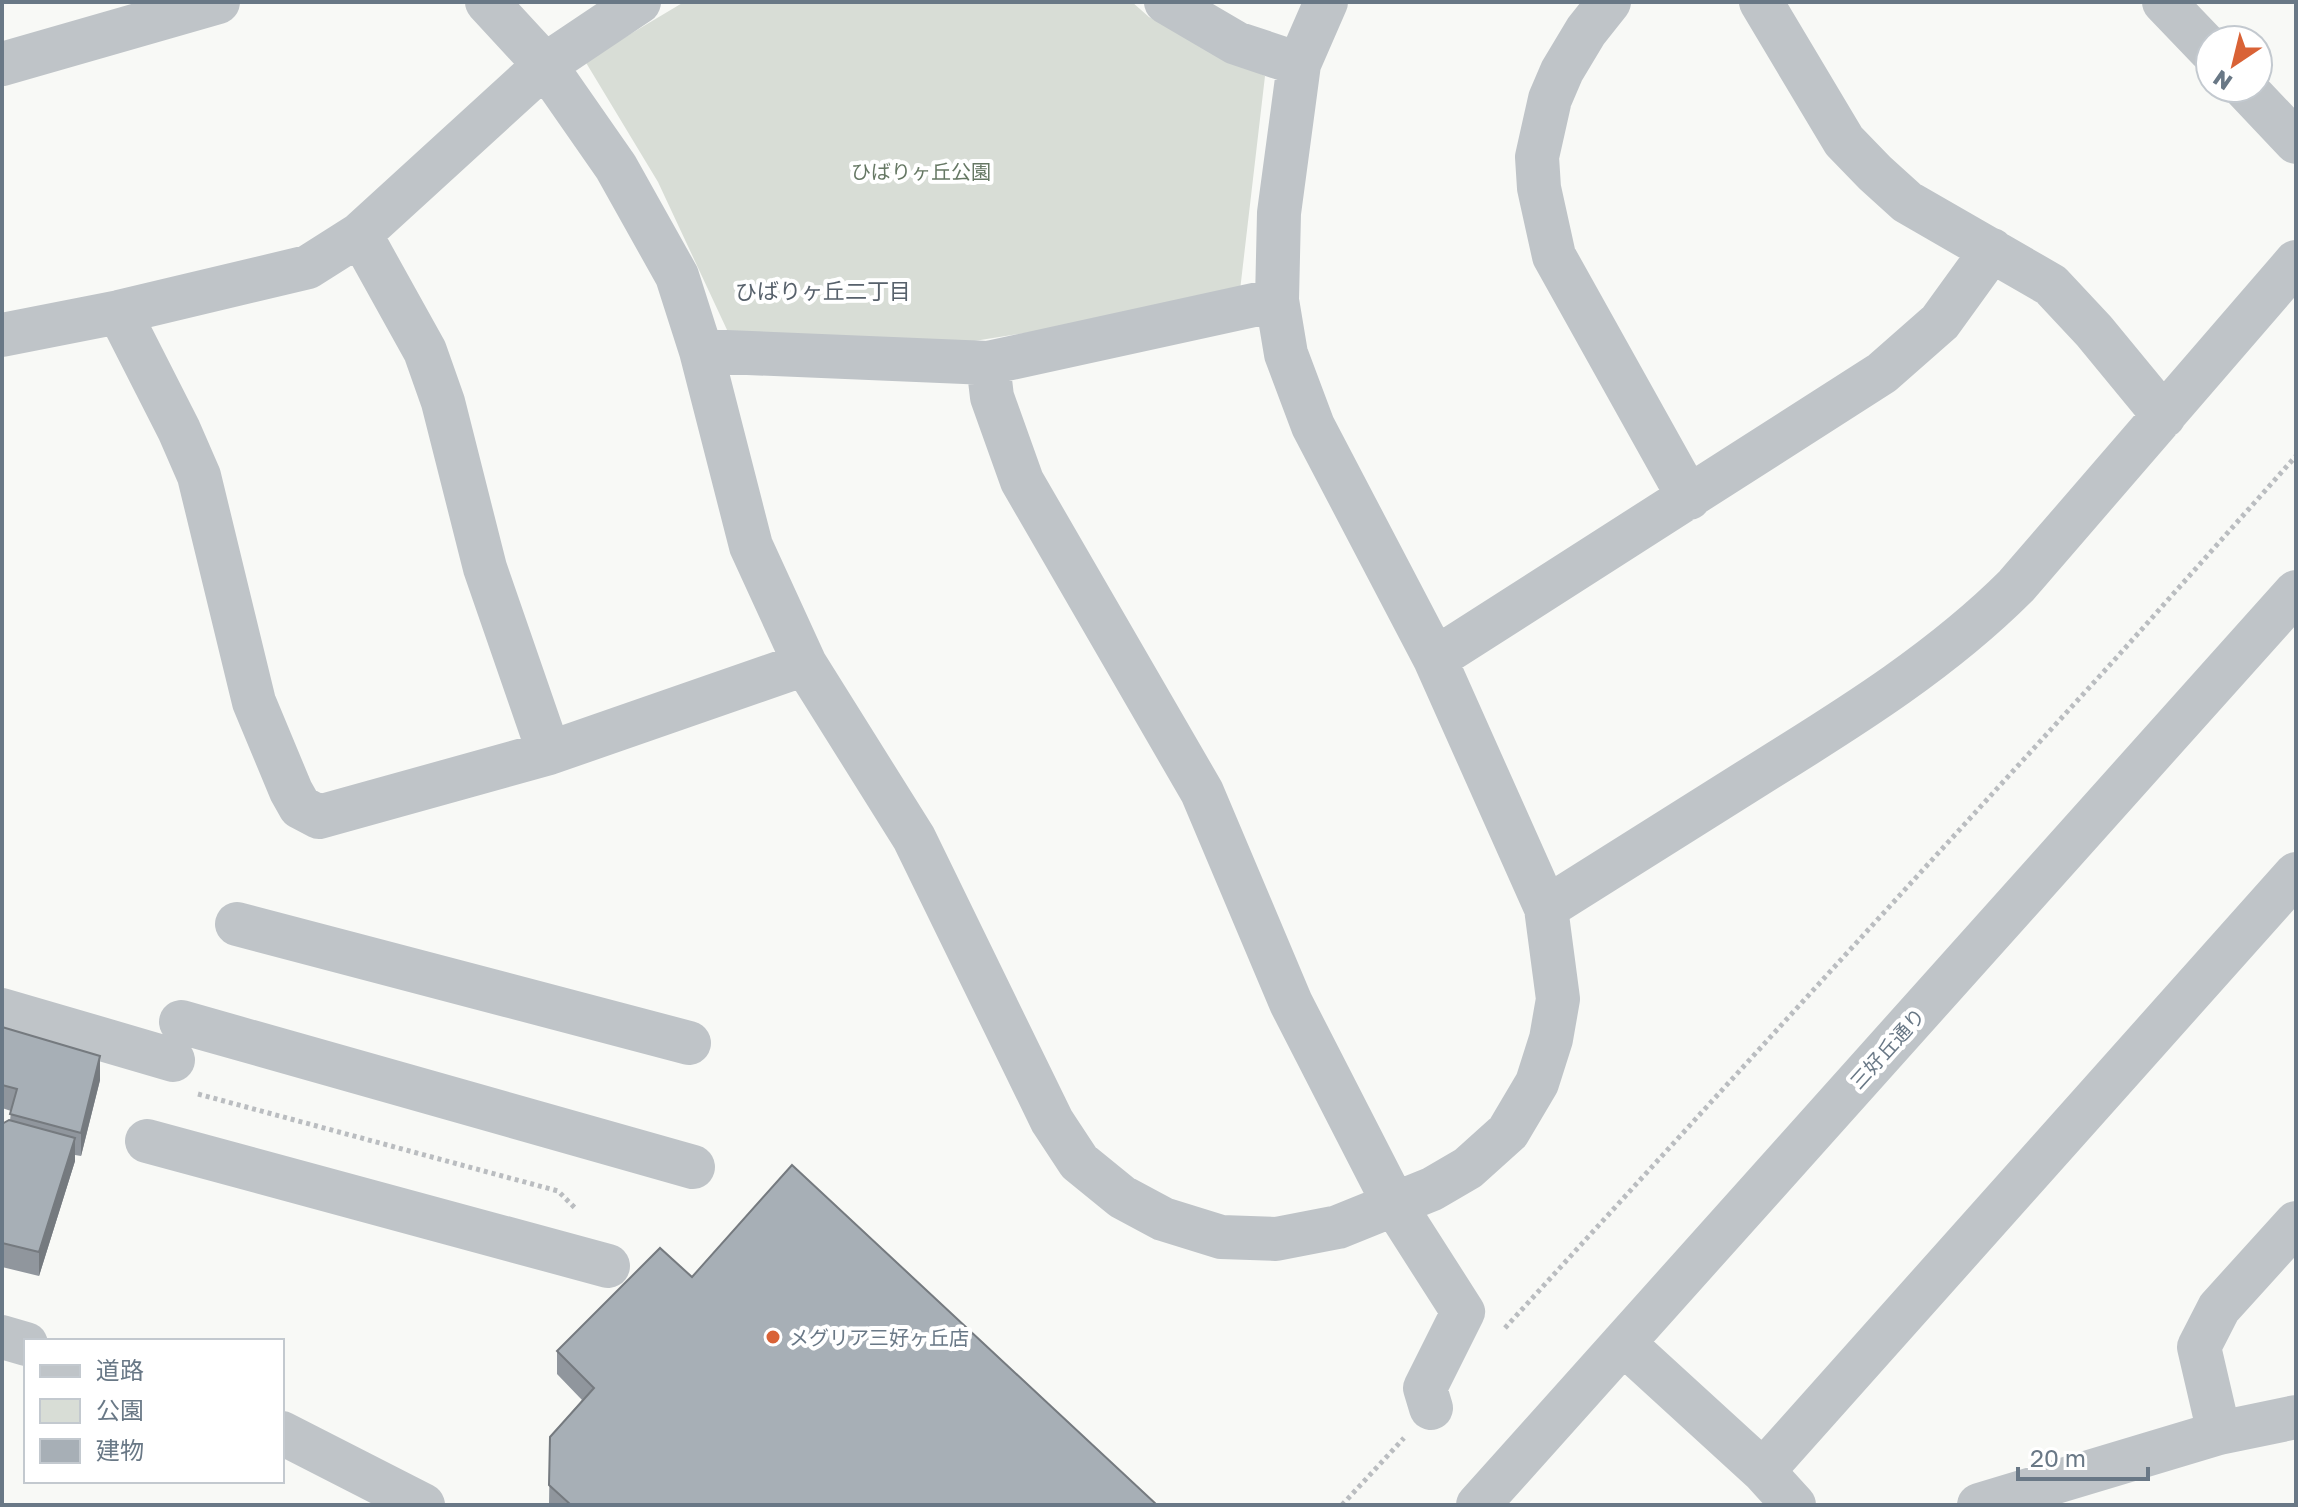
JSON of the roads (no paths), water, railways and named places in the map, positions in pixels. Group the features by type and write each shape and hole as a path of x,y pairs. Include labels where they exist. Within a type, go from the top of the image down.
{"street":[{"path":"2,64 218,2"},
{"path":"487,2 545,65 616,167 677,276 701,351 751,546 805,664 914,838 1052,1121 1079,1162 1122,1197 1163,1219 1221,1237 1276,1239 1338,1227 1432,1189 1468,1168 1508,1132 1537,1083 1551,1039 1558,999 1546,908 1435,659 1313,426 1286,354 1277,300 1279,213 1299,64 1326,2"},
{"path":"2,335 119,312 308,267 360,234 545,65 639,2"},
{"path":"1166,2 1236,43 1299,64"},
{"path":"1609,2 1586,31 1562,71 1550,99 1537,157 1539,188 1554,256 1689,498"},
{"path":"1761,2 1844,141 1875,173 1907,202 2051,285 2094,331 2164,416"},
{"path":"2164,2 2194,33"},
{"path":"2260,104 2296,142"},
{"path":"360,234 425,351 443,402 485,568 549,753"},
{"path":"1435,659 1882,373 1940,322 1992,250"},
{"path":"1546,908 1851,717 1977,623 2016,586 2296,262"},
{"path":"701,351 988,363 1277,300"},
{"path":"119,312 199,476 254,702 300,807 319,817 549,753 805,664"},
{"path":"988,363 992,397 1022,481 1202,792 1291,1003 1394,1204 1463,1312 1425,1388 1431,1408"},
{"name":"三好丘通り","path":"1478,1505 2296,592"},
{"path":"1763,1471 2296,874"},
{"path":"237,924 689,1043"},
{"path":"2,1010 181,1058 693,1167"},
{"path":"147,1141 608,1266"},
{"path":"2219,1433 2199,1347 2219,1308 2296,1223"},
{"path":"2,1337 24,1343"},
{"path":"1623,1343 1763,1471 1794,1505"},
{"path":"1979,1505 2219,1433 2296,1417"},
{"path":"284,1434 423,1505"}],"place":[{"name":"メグリア三好ヶ丘店","path":"773,1337"}],"district":[{"name":"ひばりヶ丘二丁目","path":"823,290"}],"park label":[{"name":"ひばりヶ丘公園","path":"921,171"}]}
